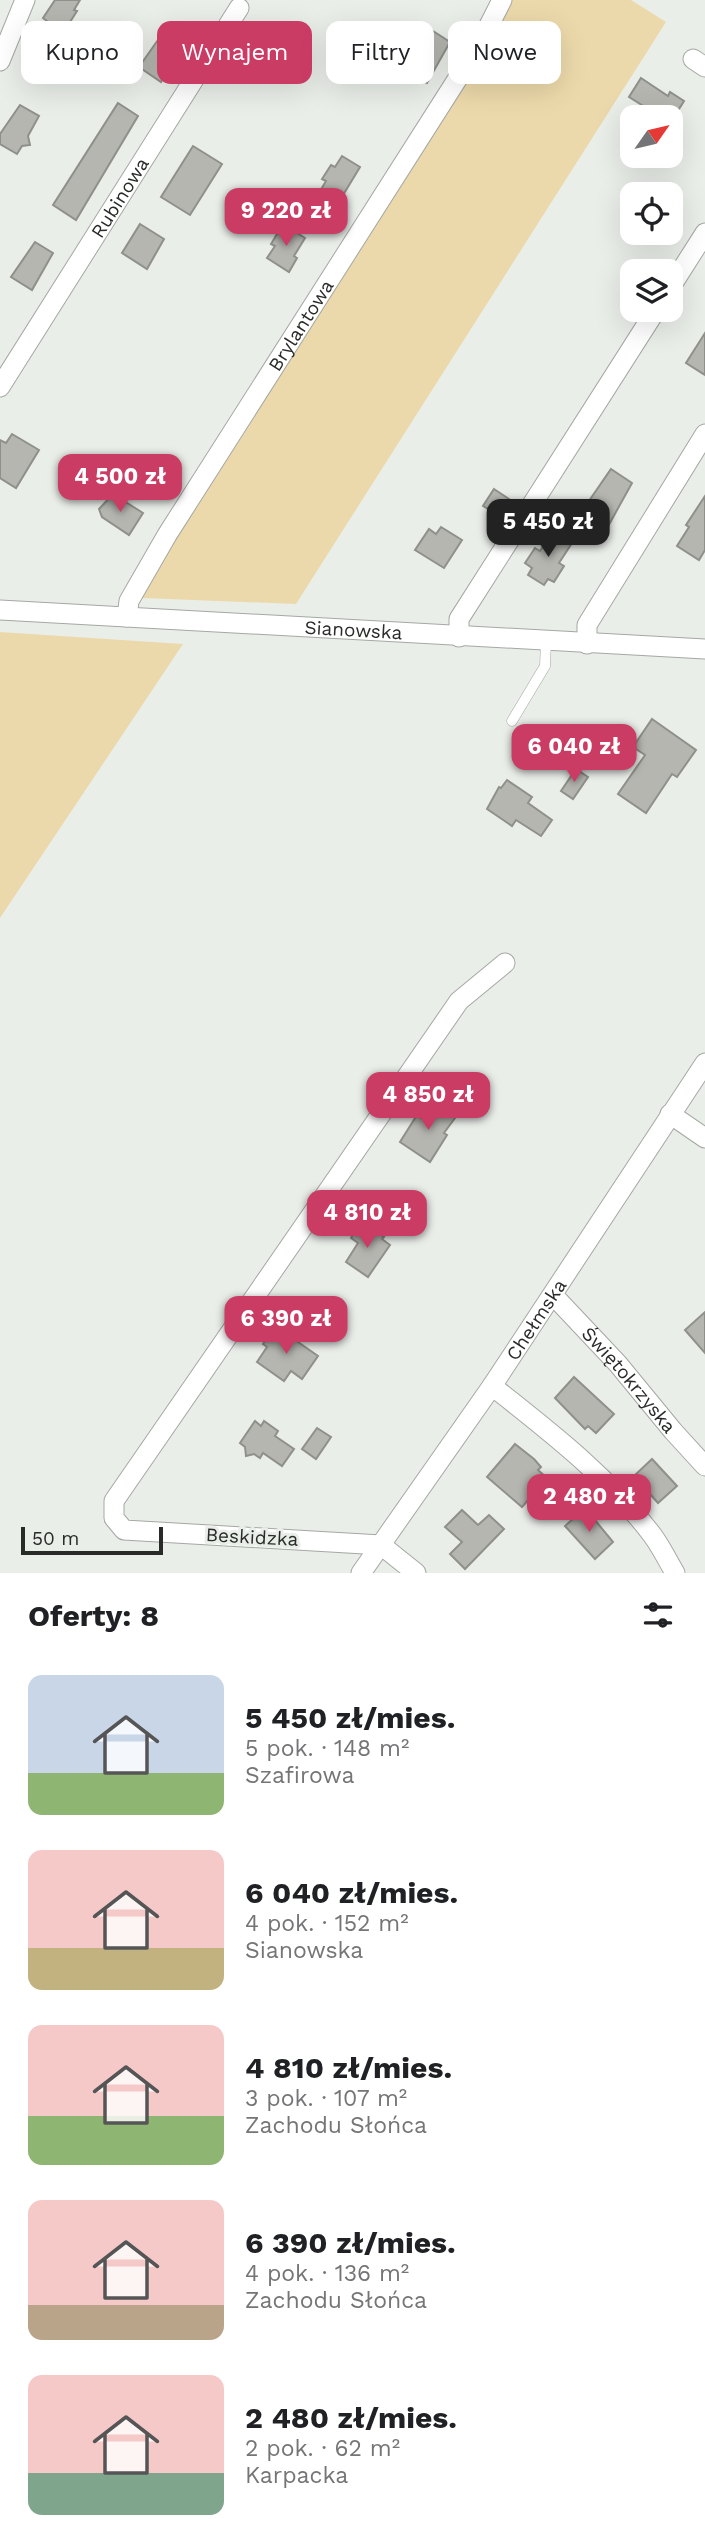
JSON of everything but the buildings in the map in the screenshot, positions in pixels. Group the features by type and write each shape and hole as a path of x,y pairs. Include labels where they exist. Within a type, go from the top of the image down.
{"street":[{"path":"0,61 25,0"},
{"name":"Brylantowa","path":"127,617 129,601 167,535 479,45 502,0"},
{"name":"Rubinowa","path":"0,387 239,8"},
{"path":"683,268 705,233"},
{"path":"460,637 459,619 648,322"},
{"path":"587,644 587,625 705,434"},
{"name":"Sianowska","path":"0,610 705,649"},
{"name":"Beskidzka","path":"381,1545 124,1530 114,1518 114,1501 460,1001 505,963"},
{"name":"Chełmska","path":"362,1573 492,1386 705,1063"},
{"path":"670,1114 705,1139"},
{"name":"Świętokrzyska","path":"553,1295 618,1364 705,1466"},
{"path":"492,1386 561,1440 607,1485 653,1536 675,1573"},
{"path":"381,1545 416,1573"}],"lane":[{"path":"512,722 545,666 546,642"}],"shaded area":[{"path":"510,0 631,0 666,22 296,604 142,598 138,589 457,84 561,84 561,21 497,21"},
{"path":"0,632 183,644 0,918"}]}
